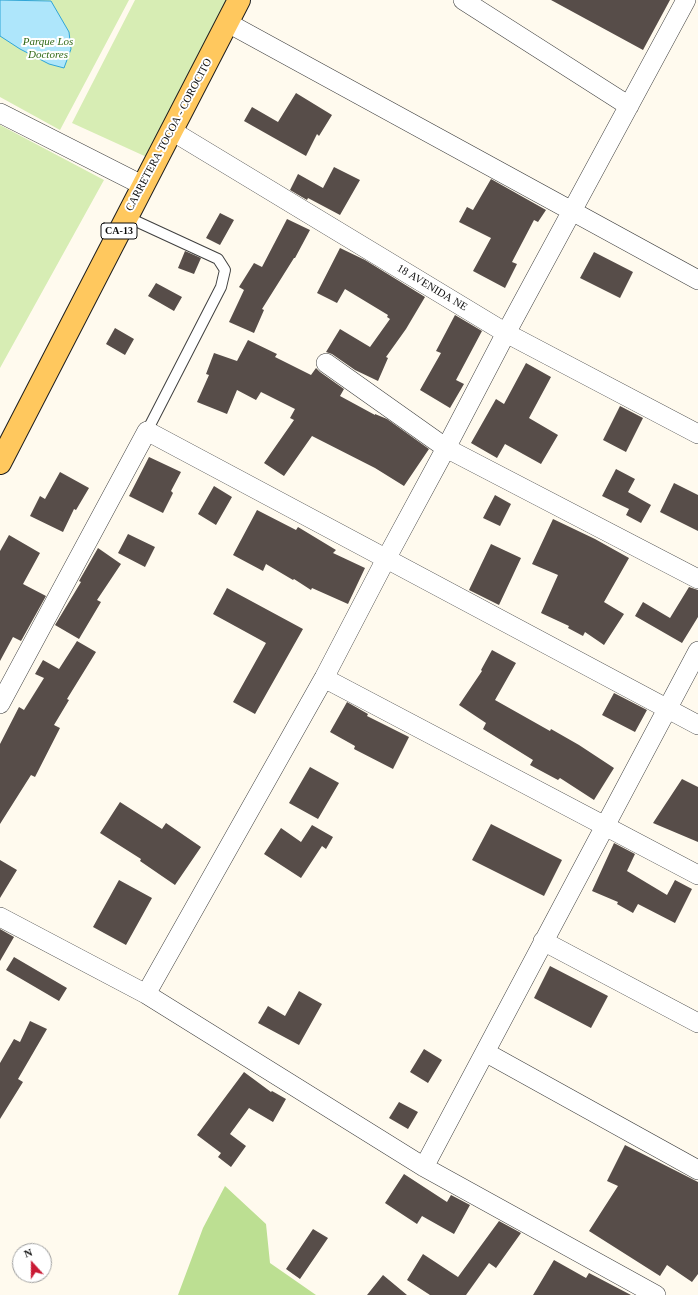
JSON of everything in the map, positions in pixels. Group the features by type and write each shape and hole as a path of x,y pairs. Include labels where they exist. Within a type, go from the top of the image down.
{"main road":[{"name":"CARRETERA TOCOA - COROCITO","path":"0,463 239,0"}],"street":[{"path":"463,0 630,106"},
{"path":"146,994 324,678 506,333 686,0"},
{"path":"228,23 698,280"},
{"path":"0,113 144,186"},
{"name":"18 AVENIDA NE","path":"172,131 506,333 698,434"},
{"path":"326,363 446,448 698,579"},
{"path":"0,704 147,431 698,725"},
{"path":"424,1167 698,651"},
{"path":"324,678 698,874"},
{"path":"0,917 146,994 424,1167 656,1295"},
{"path":"543,941 698,1023"},
{"path":"485,1052 698,1170"}],"lane":[{"path":"127,217 218,259 225,270 221,287 147,431"}],"green space":[{"name":"Parque Los Doctores","path":"0,0 129,0 60,130 0,97"},
{"path":"135,0 247,0 162,164 72,123"},
{"path":"0,125 104,180 0,368"},
{"path":"225,1186 266,1224 270,1263 316,1295 178,1295 203,1228"}],"water":[{"path":"0,0 51,1 69,32 71,49 64,68 49,64 20,49 0,36"}],"building":[{"path":"551,0 670,0 643,50"},
{"path":"296,93 332,115 319,136 317,134 306,156 244,121 252,107 278,122"},
{"path":"334,167 360,180 340,215 308,198 307,200 290,190 298,174 323,188"},
{"path":"491,179 546,210 538,222 534,220 512,262 517,264 505,288 473,271 491,238 459,222 467,207 473,210"},
{"path":"220,213 234,220 220,245 206,238"},
{"path":"287,219 310,230 295,258 262,309 264,310 254,333 229,322 244,290 239,287 254,263 262,267"},
{"path":"340,248 365,260 425,297 406,329 386,357 388,358 378,381 355,370 332,354 326,352 340,329 370,347 390,319 387,317 388,315 345,289 337,303 317,293"},
{"path":"185,251 201,258 194,274 178,268"},
{"path":"594,252 633,272 620,298 580,278"},
{"path":"156,283 182,297 174,311 148,296"},
{"path":"455,315 482,331 456,380 464,384 450,408 420,390 441,353 436,351"},
{"path":"115,328 134,339 125,355 106,344"},
{"path":"248,340 277,354 275,357 311,375 316,368 344,389 340,396 375,415 387,419 429,449 404,486 375,468 312,436 284,476 264,463 294,420 290,418 295,409 261,392 256,400 237,390 227,414 197,402 209,375 206,374 214,353 237,361"},
{"path":"526,363 551,377 529,418 558,435 541,464 505,444 497,458 471,443 496,399 504,404"},
{"path":"620,406 643,418 626,452 603,440"},
{"path":"149,457 181,472 171,491 173,493 163,513 129,496"},
{"path":"616,469 635,479 628,492 651,505 641,523 626,515 629,509 602,496"},
{"path":"60,472 89,488 76,510 74,509 63,532 30,516 40,496 45,499"},
{"path":"674,483 698,495 698,531 660,512"},
{"path":"214,486 232,497 216,525 198,514"},
{"path":"495,495 511,504 500,526 483,518"},
{"path":"257,510 296,530 298,527 336,550 333,553 365,568 348,604 312,588 311,590 266,564 263,571 233,555"},
{"path":"553,519 595,539 629,558 604,602 624,614 604,645 585,632 583,636 568,628 569,626 541,613 558,575 532,564"},
{"path":"128,534 155,547 145,567 118,553"},
{"path":"9,535 40,553 23,584 46,596 21,641 13,637 0,661 0,551"},
{"path":"491,544 521,558 499,605 469,590"},
{"path":"98,548 121,564 97,600 101,602 79,639 55,625 81,582 79,581"},
{"path":"689,587 698,590 698,617 682,643 635,616 643,602 670,618"},
{"path":"227,588 303,629 255,714 233,702 266,643 213,614"},
{"path":"77,641 96,652 67,699 69,700 54,725 60,728 35,777 31,775 0,824 0,744 19,707 24,710 44,678 35,674 43,660 59,669"},
{"path":"492,650 516,663 495,700 550,731 551,729 579,745 614,768 594,800 560,778 558,780 530,765 533,760 483,729 486,723 459,705 482,671 481,670"},
{"path":"614,693 647,710 635,732 602,715"},
{"path":"347,702 368,714 367,716 409,737 393,769 354,749 355,746 330,732"},
{"path":"310,767 339,783 318,819 289,803"},
{"path":"682,779 698,787 698,842 653,823"},
{"path":"120,802 162,829 166,823 201,847 175,885 140,861 141,859 100,833"},
{"path":"491,824 562,860 544,896 472,860"},
{"path":"312,825 333,837 326,849 322,846 301,878 264,854 281,828 301,842"},
{"path":"614,843 635,854 627,871 667,895 675,880 692,889 675,923 638,904 633,913 617,904 618,902 592,891"},
{"path":"0,860 17,870 0,898"},
{"path":"119,880 152,898 126,945 93,927"},
{"path":"0,929 14,937 0,961"},
{"path":"14,957 67,988 59,1001 6,970"},
{"path":"550,966 608,996 591,1028 534,998"},
{"path":"299,991 322,1004 299,1045 258,1023 268,1006 285,1016"},
{"path":"30,1021 47,1029 18,1079 23,1082 0,1119 0,1063 14,1039 20,1042"},
{"path":"424,1049 442,1060 428,1083 410,1072"},
{"path":"244,1072 271,1092 272,1091 286,1099 273,1122 249,1108 230,1134 246,1146 231,1167 218,1157 221,1153 197,1135"},
{"path":"399,1102 418,1112 408,1129 389,1118"},
{"path":"625,1145 698,1182 698,1274 692,1282 667,1265 660,1276 589,1231 618,1186 607,1181"},
{"path":"404,1174 447,1202 451,1195 470,1205 454,1234 422,1216 417,1224 385,1203"},
{"path":"499,1221 521,1233 496,1268 489,1263 466,1295 430,1295 407,1280 423,1254 458,1277"},
{"path":"313,1229 328,1238 300,1279 286,1269"},
{"path":"554,1260 586,1278 589,1273 631,1295 533,1295"},
{"path":"383,1275 407,1295 367,1295"}]}
